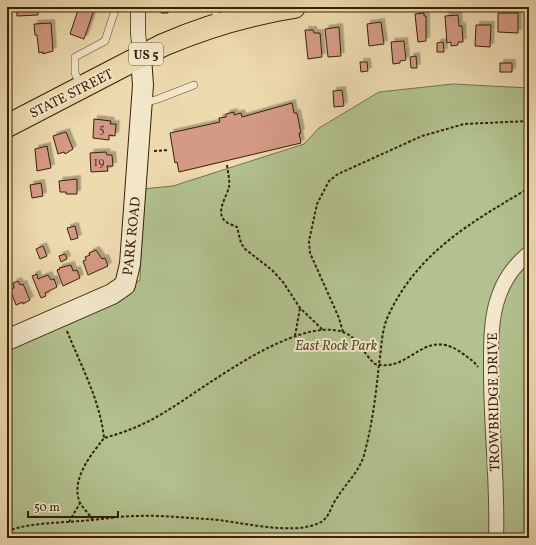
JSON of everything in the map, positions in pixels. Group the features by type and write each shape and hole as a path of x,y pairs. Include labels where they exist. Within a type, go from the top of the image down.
{"main road":[{"name":"STATE STREET","path":"7,126 141,57 216,16 254,14 294,7"},
{"name":"PARK ROAD","path":"7,340 120,290 127,280 132,243 142,103 141,57"}],"street":[{"path":"138,7 138,34 141,57"},
{"name":"TROWBRIDGE DRIVE","path":"496,538 491,340 495,309 505,281 512,270 529,253"}],"lane":[{"path":"82,88 75,73 75,57 105,42 116,7"},
{"path":"142,103 158,99 194,85"}],"path":[{"path":"343,332 339,318 310,253 310,230 317,204 329,181 338,174 422,136 464,124 529,120"},
{"path":"153,151 169,150"},
{"path":"227,166 229,187 222,204 221,215 224,220 237,227 241,243 245,249 272,270 283,282 300,308 323,330"},
{"path":"7,531 25,526 117,517 154,516 291,528 322,522 328,515 336,499 352,478 364,455 379,365 382,335 389,314 423,263 436,249 466,227 529,188"},
{"path":"295,336 300,308"},
{"path":"62,315 91,387 102,421 104,438 82,471 78,484 80,503 69,522"},
{"path":"104,438 122,433 147,422 165,412 225,372 295,336 323,330 343,332 356,342 370,360 379,365 394,365 436,343 456,350 468,357 481,372 484,386 491,387"},
{"path":"80,503 87,510 93,520"}],"green space":[{"name":"East Rock Park","path":"453,84 529,88 529,538 7,538 7,344 91,312 140,280 143,189 173,186 304,144 319,128 379,92"}],"building":[{"path":"17,7 38,7 38,15 17,16"},
{"path":"79,7 95,7 84,39 70,34"},
{"path":"155,7 168,7 168,13 161,13 161,9"},
{"path":"424,13 424,16 426,16 426,41 418,42 415,14"},
{"path":"498,13 518,13 518,33 498,32"},
{"path":"458,15 459,26 462,26 463,42 458,42 458,45 451,46 451,42 447,43 445,16"},
{"path":"381,22 384,44 369,46 367,24"},
{"path":"51,23 53,51 43,54 43,52 39,53 34,24"},
{"path":"476,25 491,25 490,47 475,46"},
{"path":"339,27 341,56 328,57 325,29"},
{"path":"305,30 313,30 314,33 320,33 322,57 308,59"},
{"path":"404,41 406,60 393,64 391,42"},
{"path":"443,42 444,52 437,52 437,43"},
{"path":"416,56 417,68 411,68 410,57"},
{"path":"360,62 367,62 368,71 361,72"},
{"path":"500,63 512,63 512,72 500,72"},
{"path":"342,90 344,106 334,107 333,91"},
{"path":"292,103 294,113 297,113 301,133 299,133 301,143 179,172 177,162 175,163 170,133 220,122 219,118 226,117 226,114 234,112 234,115 241,113 242,117"},
{"path":"94,119 111,121 110,124 116,124 115,136 109,135 109,140 93,138"},
{"path":"66,132 73,149 65,154 64,152 58,154 53,136"},
{"path":"47,146 51,168 37,171 35,149"},
{"path":"106,152 107,155 112,155 113,166 107,166 108,171 91,172 90,153"},
{"path":"77,179 77,194 66,194 66,192 60,192 59,181"},
{"path":"41,183 43,196 32,198 30,185"},
{"path":"75,226 78,238 71,240 67,228"},
{"path":"43,246 47,256 40,259 36,249"},
{"path":"96,250 102,259 105,258 108,266 88,275 83,261 86,260 85,257 90,255 89,253"},
{"path":"65,254 67,259 61,262 59,256"},
{"path":"71,265 73,271 77,270 80,278 63,286 57,270 60,269 59,268"},
{"path":"37,274 38,279 48,275 51,280 54,279 57,287 45,293 46,296 41,298 32,276"},
{"path":"18,281 20,285 23,284 30,300 23,304 23,302 16,305 10,289 14,288 13,283"}]}
